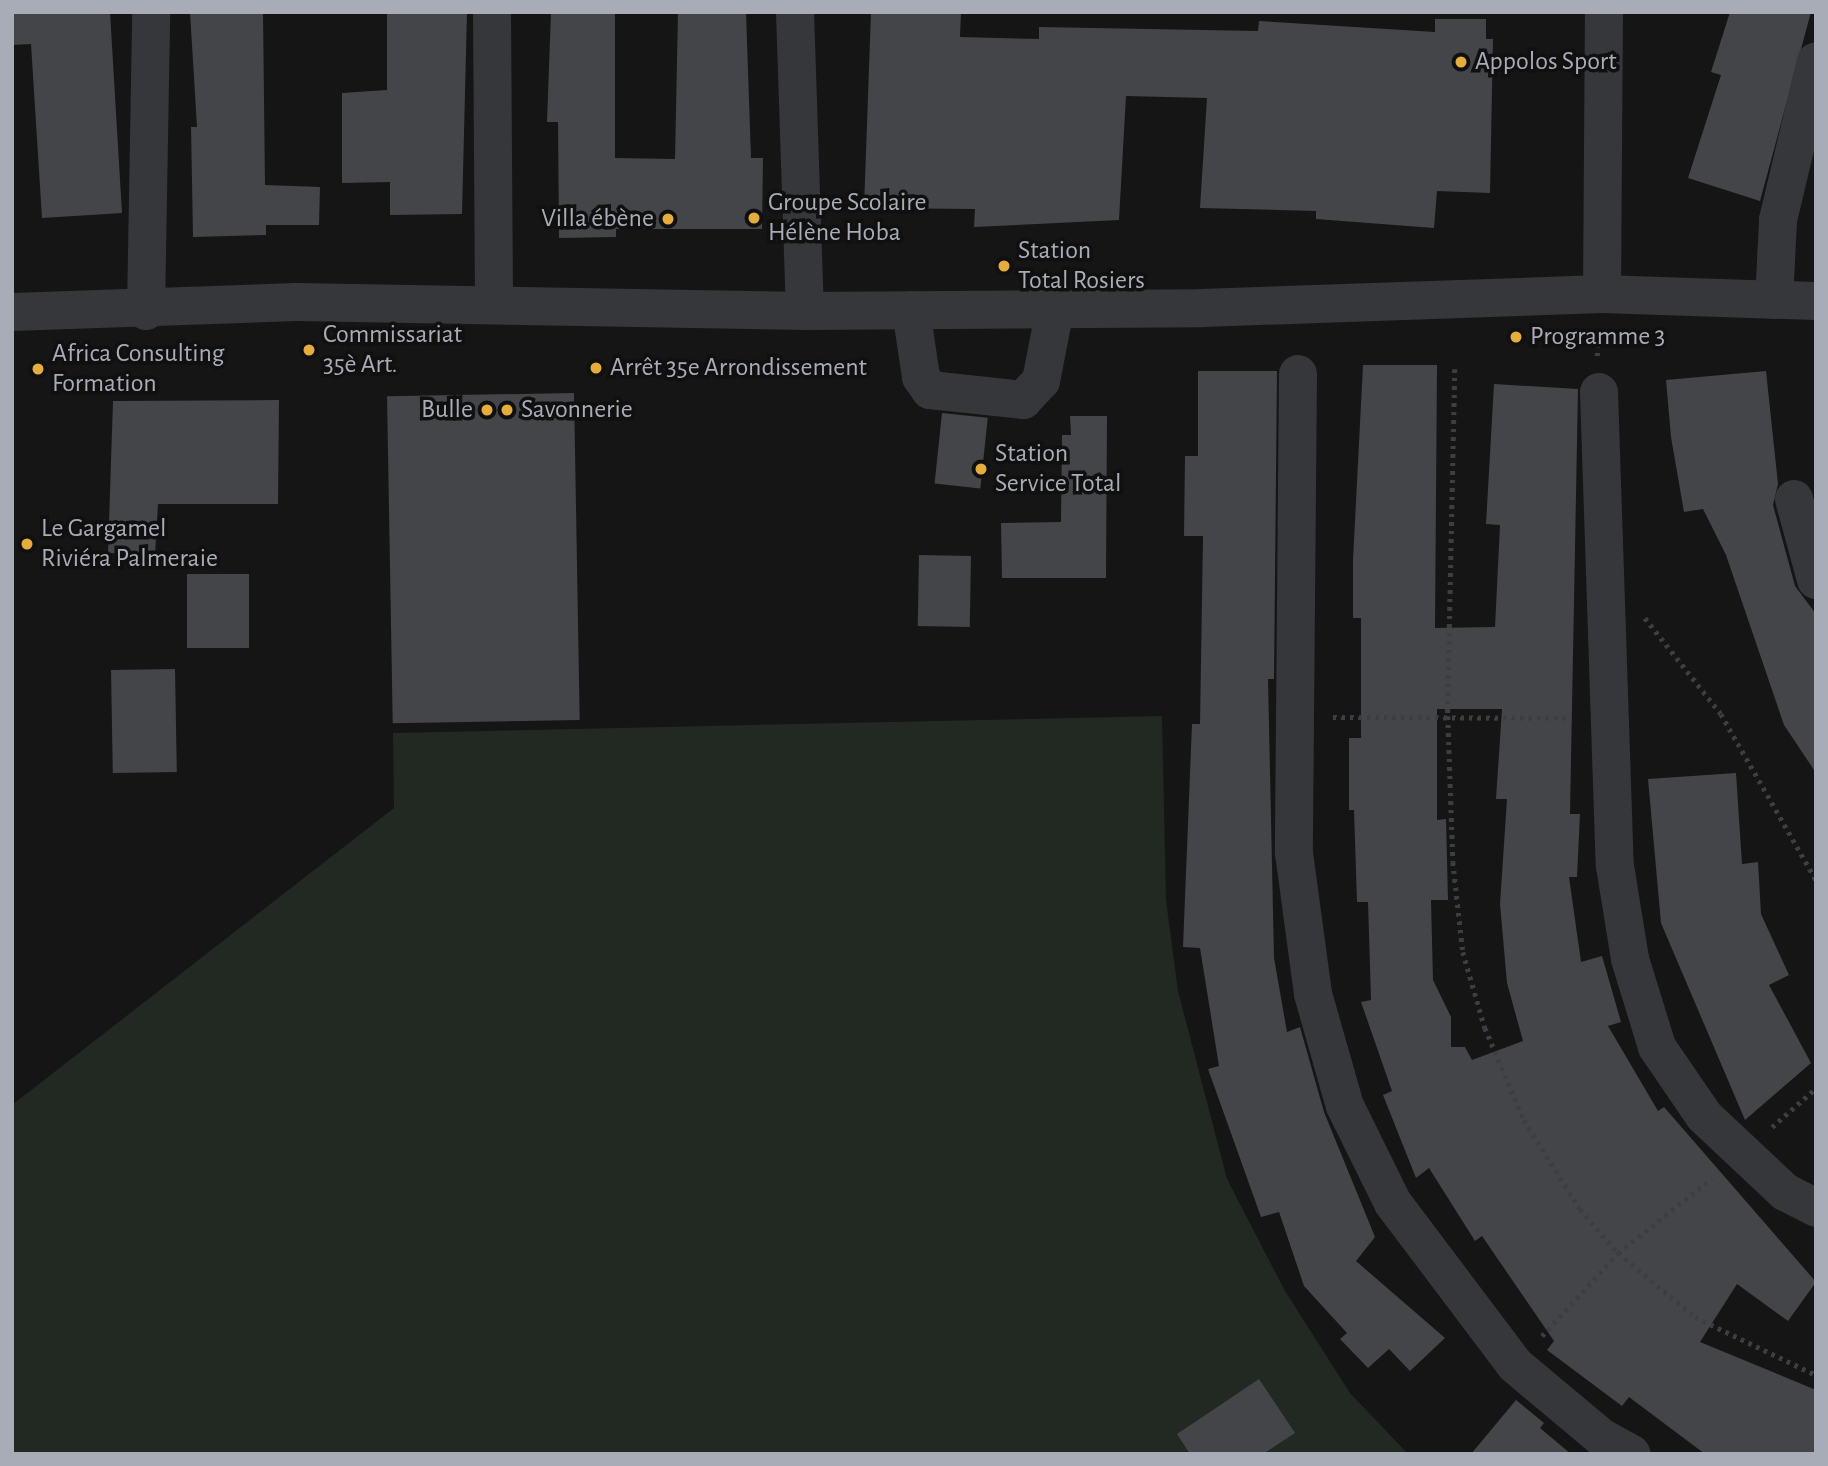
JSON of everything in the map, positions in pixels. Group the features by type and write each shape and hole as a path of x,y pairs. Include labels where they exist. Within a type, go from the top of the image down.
{"street":[{"path":"146,312 151,12"},
{"path":"492,12 494,303"},
{"path":"795,12 805,311"},
{"path":"1602,294 1604,12"},
{"path":"1774,300 1778,220 1816,61"},
{"path":"12,312 146,312 296,302 494,303 805,311 1055,309 1602,294 1816,301"},
{"path":"911,310 921,377 930,390 1023,400 1041,381 1055,309"},
{"path":"1298,374 1293,718 1294,853 1311,981 1345,1106 1393,1203 1515,1366 1601,1437 1632,1454"},
{"path":"1600,393 1615,866 1630,959 1657,1047 1704,1116 1785,1192 1816,1208"},
{"path":"1794,499 1816,580"}],"path":[{"path":"1600,393 1602,294"},
{"path":"1455,369 1448,716 1463,952 1485,1028 1524,1120 1580,1209 1618,1254 1695,1317 1816,1375"},
{"path":"1608,583 1667,640 1714,704 1816,880"},
{"path":"1293,718 1611,718"},
{"path":"1515,1366 1618,1254 1743,1153 1816,1087"}],"shaded area":[{"path":"1162,716 1166,900 1178,991 1227,1179 1285,1291 1350,1393 1408,1454 12,1454 12,1105 394,808 393,733"}],"building":[{"path":"12,12 110,12 122,213 42,218 31,44 12,45"},
{"path":"190,12 263,12 265,185 320,187 319,225 266,225 266,235 193,237 191,127 197,127"},
{"path":"387,12 467,12 462,214 390,215 390,182 342,183 342,93 387,90"},
{"path":"551,12 615,12 615,158 675,159 678,12 746,12 751,158 763,158 762,229 616,229 616,237 559,238 558,122 547,122"},
{"path":"871,12 961,12 960,37 1039,39 1039,27 1258,31 1259,21 1435,32 1435,19 1486,19 1486,39 1493,39 1490,193 1437,191 1434,228 1316,219 1316,211 1200,208 1207,98 1126,96 1119,220 974,227 975,209 864,208"},
{"path":"1730,12 1811,12 1760,201 1688,178 1721,75 1711,72"},
{"path":"1363,365 1437,365 1435,628 1495,627 1500,525 1486,524 1494,384 1578,389 1570,814 1580,814 1577,877 1569,877 1581,962 1602,956 1621,1022 1608,1026 1658,1111 1664,1107 1816,1282 1788,1321 1737,1284 1700,1342 1816,1390 1816,1454 1705,1454 1629,1397 1622,1406 1547,1350 1554,1341 1482,1236 1475,1241 1429,1168 1416,1178 1383,1095 1392,1091 1361,1002 1371,1000 1368,902 1357,902 1354,810 1349,810 1349,738 1361,738 1361,618 1353,618 1353,560","holes":["1437,709 1502,709 1496,799 1507,799 1500,904 1507,983 1523,1041 1472,1060 1465,1047 1451,1047 1451,1017 1433,980 1431,900 1448,900 1446,819 1437,820"]},
{"path":"1198,371 1277,371 1274,679 1268,679 1274,958 1287,1032 1300,1027 1324,1112 1375,1237 1356,1261 1445,1338 1410,1371 1389,1349 1368,1368 1340,1339 1347,1333 1304,1286 1279,1212 1261,1217 1208,1069 1219,1066 1200,948 1183,947 1192,724 1200,724 1203,536 1184,536 1185,456 1198,456"},
{"path":"1766,371 1778,484 1773,505 1795,586 1816,614 1816,773 1784,725 1726,555 1703,509 1684,512 1671,437 1666,380"},
{"path":"574,393 580,720 393,723 387,396"},
{"path":"279,400 278,504 158,504 155,555 108,553 113,401"},
{"path":"942,413 988,418 980,488 935,484"},
{"path":"1070,416 1107,416 1106,578 1002,578 1001,523 1061,522 1062,435 1071,435"},
{"path":"919,555 971,556 970,627 918,626"},
{"path":"187,574 249,574 249,648 187,648"},
{"path":"175,669 177,772 113,773 111,670"},
{"path":"1736,773 1742,864 1758,862 1761,914 1789,975 1769,985 1811,1063 1745,1120 1661,923 1648,779"},
{"path":"1259,1379 1295,1433 1263,1454 1190,1454 1177,1434"},
{"path":"1516,1400 1544,1423 1540,1428 1571,1454 1471,1454"}],"place":[{"name":"Appolos Sport","path":"1461,62"},
{"name":"Groupe Scolaire Hélène Hoba","path":"754,218"},
{"name":"Villa ébène","path":"668,219"},
{"name":"Station Total Rosiers","path":"1004,266"},
{"name":"Programme 3","path":"1516,337"},
{"name":"Commissariat 35è Art.","path":"309,350"},
{"name":"Arrêt 35e Arrondissement","path":"596,368"},
{"name":"Africa Consulting Formation","path":"38,369"},
{"name":"Bulle","path":"487,410"},
{"name":"Savonnerie","path":"507,410"},
{"name":"Station Service Total","path":"981,469"},
{"name":"Le Gargamel Riviéra Palmeraie","path":"27,544"}]}
